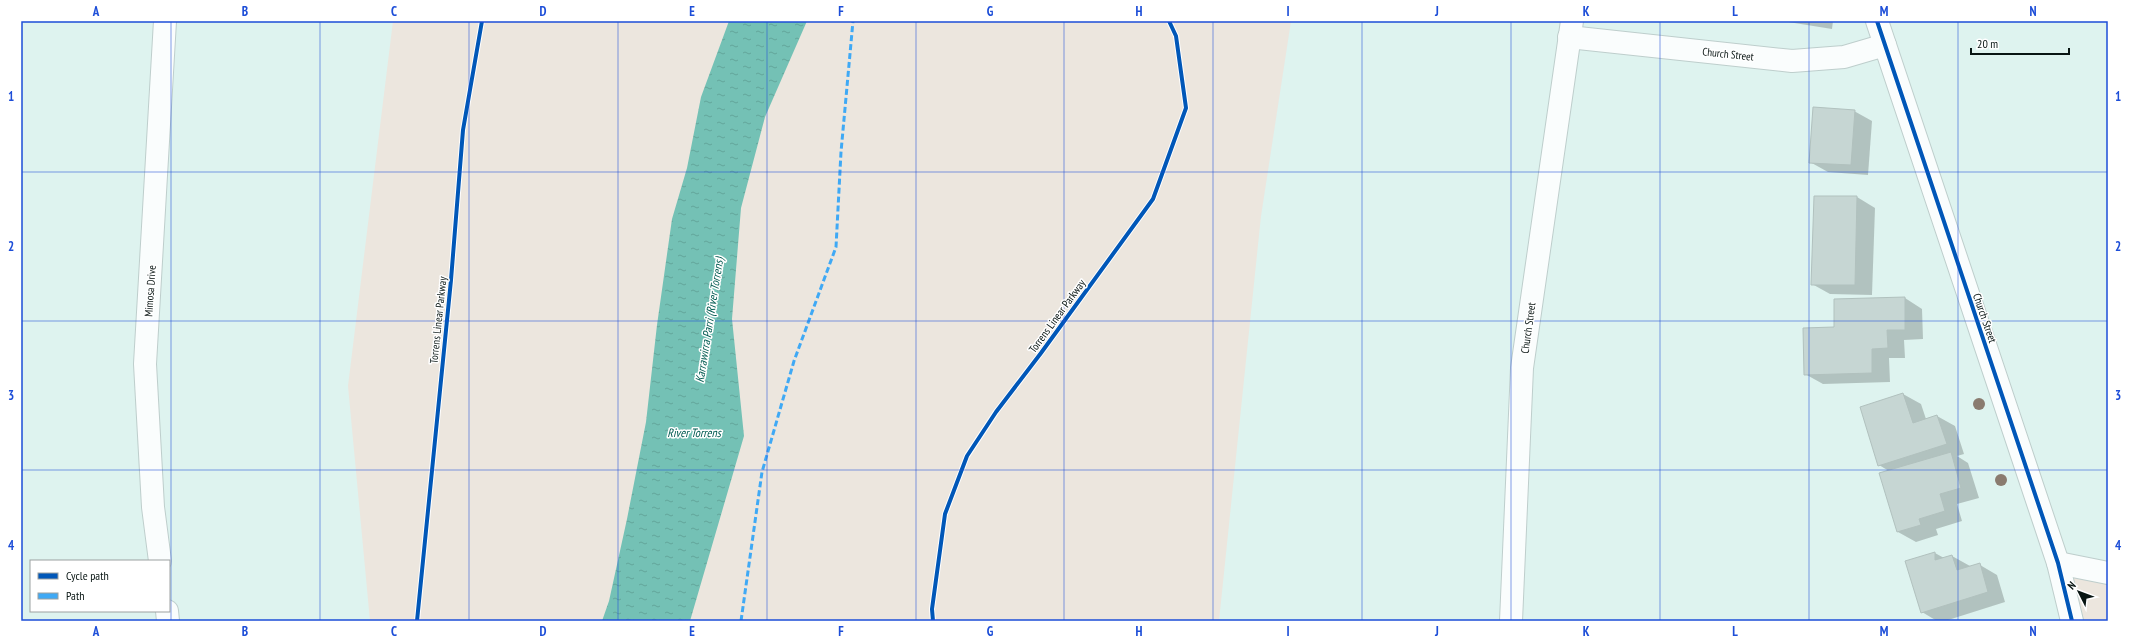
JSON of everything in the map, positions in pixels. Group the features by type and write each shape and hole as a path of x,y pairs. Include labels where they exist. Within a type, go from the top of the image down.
{"street":[{"name":"Mimosa Drive","path":"160,560 153,507 146,364 165,21"},
{"name":"Church Street","path":"1877,21 2058,563 2072,621"},
{"name":"Church Street","path":"1511,621 1522,368 1571,29 1792,61 1844,57 1884,45"},
{"path":"2058,563 2108,573"}],"shaded area":[{"path":"393,21 1291,21 1261,216 1219,621 370,621 348,386"},
{"path":"2058,563 2108,573 2108,621 2072,621"}],"water":[{"name":"River Torrens","path":"729,21 807,21 765,117 741,208 732,319 744,436 690,621 602,621 609,601 646,422 657,325 672,219 687,168 701,97"}],"building":[{"path":"1813,107 1855,110 1851,165 1809,163"},
{"path":"1814,196 1857,196 1855,285 1811,285"},
{"path":"1905,297 1905,330 1887,330 1888,348 1872,349 1872,373 1804,375 1803,328 1834,327 1834,299"},
{"path":"1903,393 1913,423 1937,415 1947,444 1878,466 1860,407"},
{"path":"1951,452 1961,488 1940,494 1945,511 1919,519 1921,525 1897,532 1879,473"},
{"path":"1935,552 1935,560 1952,555 1957,570 1980,563 1988,592 1921,613 1905,561"}],"marked path":[{"path":"741,621 762,472 794,361 836,247 841,152 853,21"}],"cycle path":[{"name":"Torrens Linear Parkway","path":"417,621 451,280 463,130 482,21"},
{"name":"Torrens Linear Parkway","path":"933,621 932,609 945,514 967,456 996,412 1041,353 1153,199 1186,108 1176,36 1169,21"},
{"path":"1877,21 2058,563 2072,621"}],"water label":[{"name":"Karrawirra Parri (River Torrens)","path":"709,320"}]}
